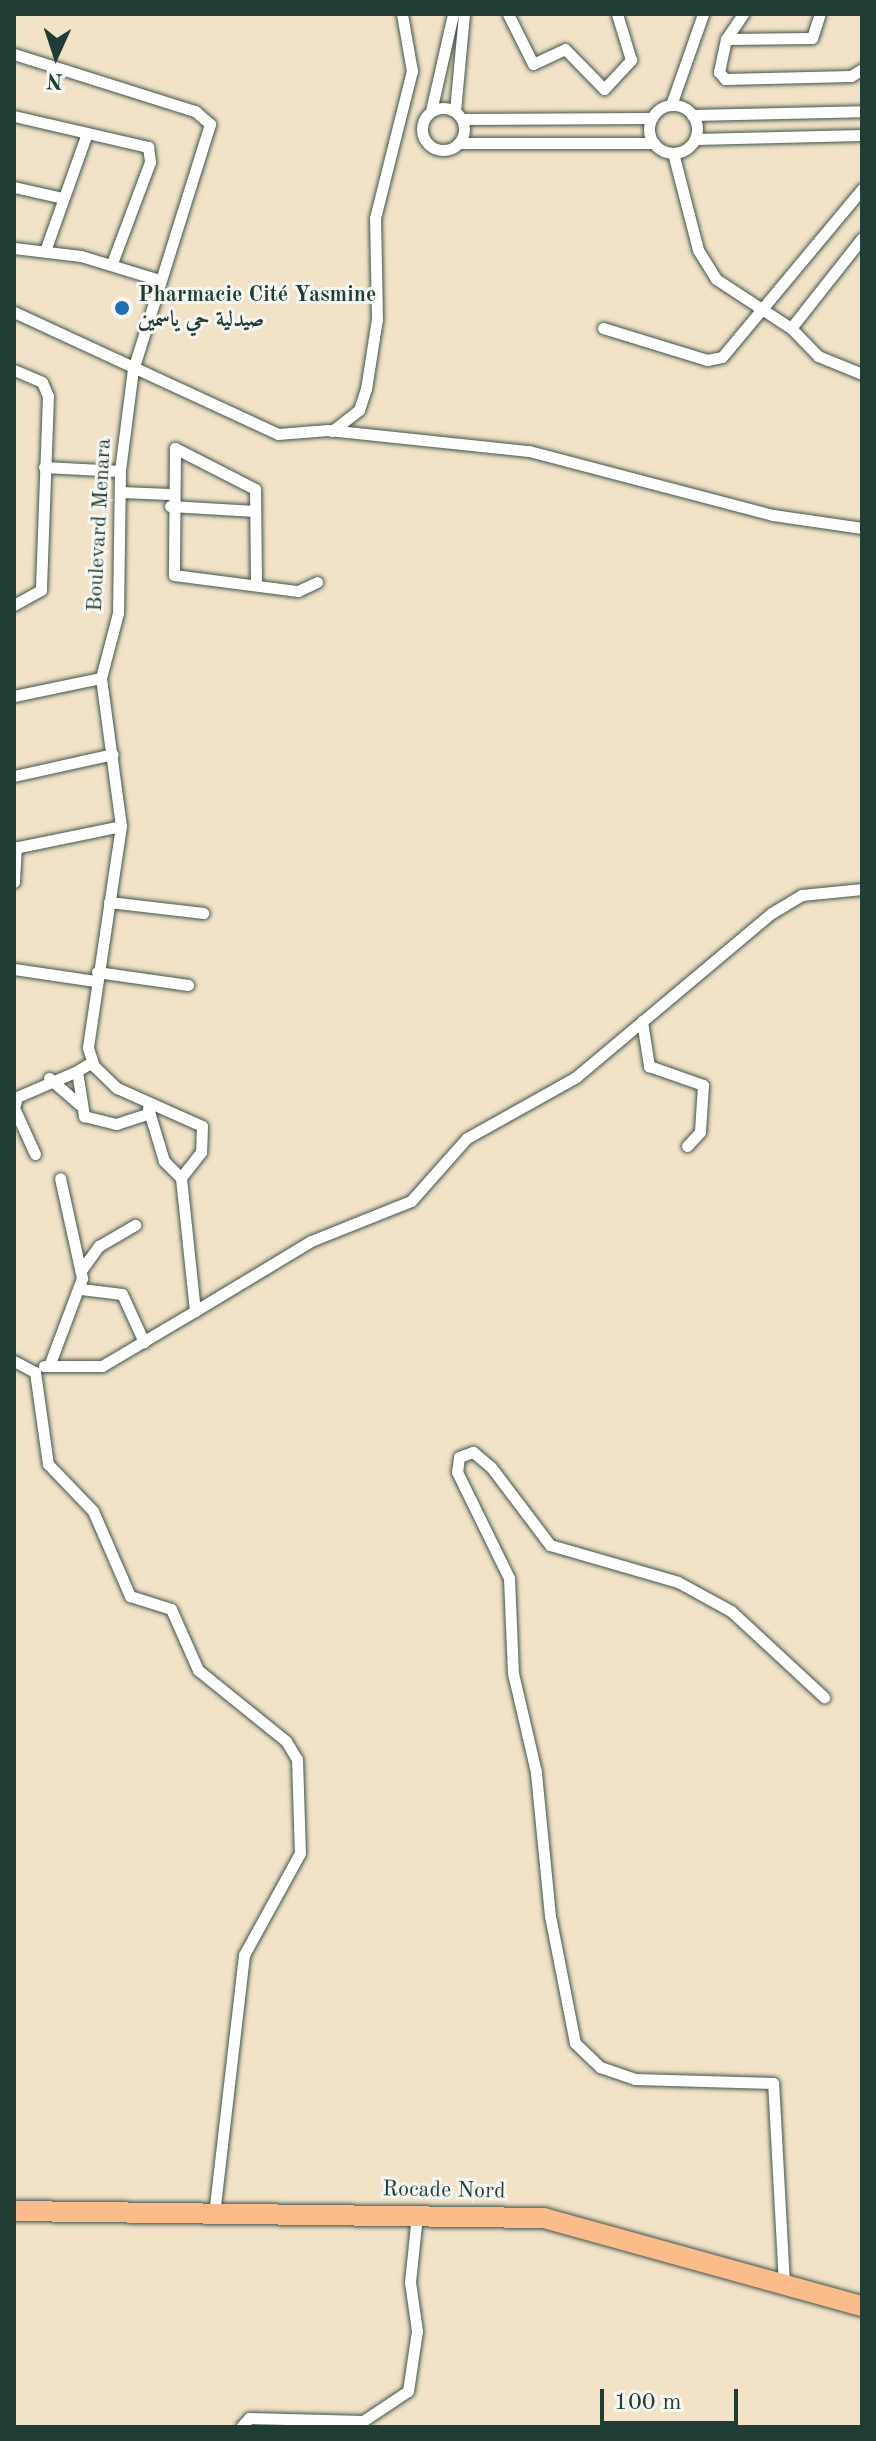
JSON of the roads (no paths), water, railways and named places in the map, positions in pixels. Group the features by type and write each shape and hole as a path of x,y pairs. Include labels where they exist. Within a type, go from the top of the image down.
{"highway":[{"name":"Rocade Nord","path":"14,2211 544,2218 862,2306"}],"street":[{"path":"332,431 359,410 366,389 377,319 375,218 412,71 402,14"},
{"path":"422,129 431,111 453,14"},
{"path":"459,143 464,14"},
{"path":"508,14 533,64 565,49 604,89 631,60 617,14"},
{"path":"431,111 459,115 652,118 671,105 703,14"},
{"path":"743,14 726,39 719,72 725,79 851,76 862,69"},
{"path":"726,39 812,38 820,14"},
{"name":"Boulevard Menara","path":"14,54 207,116 209,134 159,280 133,369 120,471 119,604 101,678 121,826 96,977 92,1062"},
{"path":"671,105 692,115 862,111"},
{"path":"692,115 695,139"},
{"path":"14,116 150,151 112,263"},
{"path":"652,118 654,143"},
{"path":"400,123 422,129 436,148 459,143 654,143 673,153 698,250 720,283 791,328 818,356 862,374"},
{"path":"45,251 87,133"},
{"path":"673,153 695,139 862,135"},
{"path":"14,187 63,198"},
{"path":"603,328 713,360 764,311 862,189"},
{"path":"791,328 862,238"},
{"path":"14,248 112,263 159,280"},
{"path":"14,312 266,431 332,431 529,451 650,487 862,528"},
{"path":"14,370 47,389 41,590 14,605"},
{"path":"256,582 255,511 251,483 179,448 171,455 174,575 256,582 298,591 317,582"},
{"path":"44,467 120,471"},
{"path":"120,492 255,511"},
{"path":"14,696 101,678"},
{"path":"14,776 113,754"},
{"path":"14,882 15,848 121,826"},
{"path":"14,1361 91,1370 144,1342 311,1241 411,1201 467,1138 576,1077 792,900 862,889"},
{"path":"109,902 203,913"},
{"path":"14,969 188,985"},
{"path":"642,1021 649,1066 703,1085 700,1132 687,1146"},
{"path":"35,1154 15,1103 49,1078 77,1071 92,1062 117,1088 148,1109 202,1126 201,1152 181,1178"},
{"path":"77,1071 84,1116 102,1123 148,1109"},
{"path":"49,1078 80,1105"},
{"path":"148,1109 164,1161 181,1178 195,1311"},
{"path":"49,1366 81,1289 82,1269 60,1178"},
{"path":"82,1269 99,1246 135,1225"},
{"path":"81,1289 122,1294 144,1342"},
{"path":"27,1364 35,1372 48,1464 93,1511 130,1596 171,1609 198,1670 286,1741 297,1759 300,1853 244,1955 214,2213"},
{"path":"784,2284 773,2083 635,2079 600,2067 575,2043 550,1916 536,1772 513,1673 509,1578 457,1472 459,1457 473,1452 484,1461 550,1545 678,1582 731,1611 824,1697"},
{"path":"241,2427 249,2418 363,2421 408,2391 417,2331 410,2282 417,2214"}],"place":[{"name":"Pharmacie Cité Yasmine صيدلية حي ياسمين","path":"122,308"}]}
